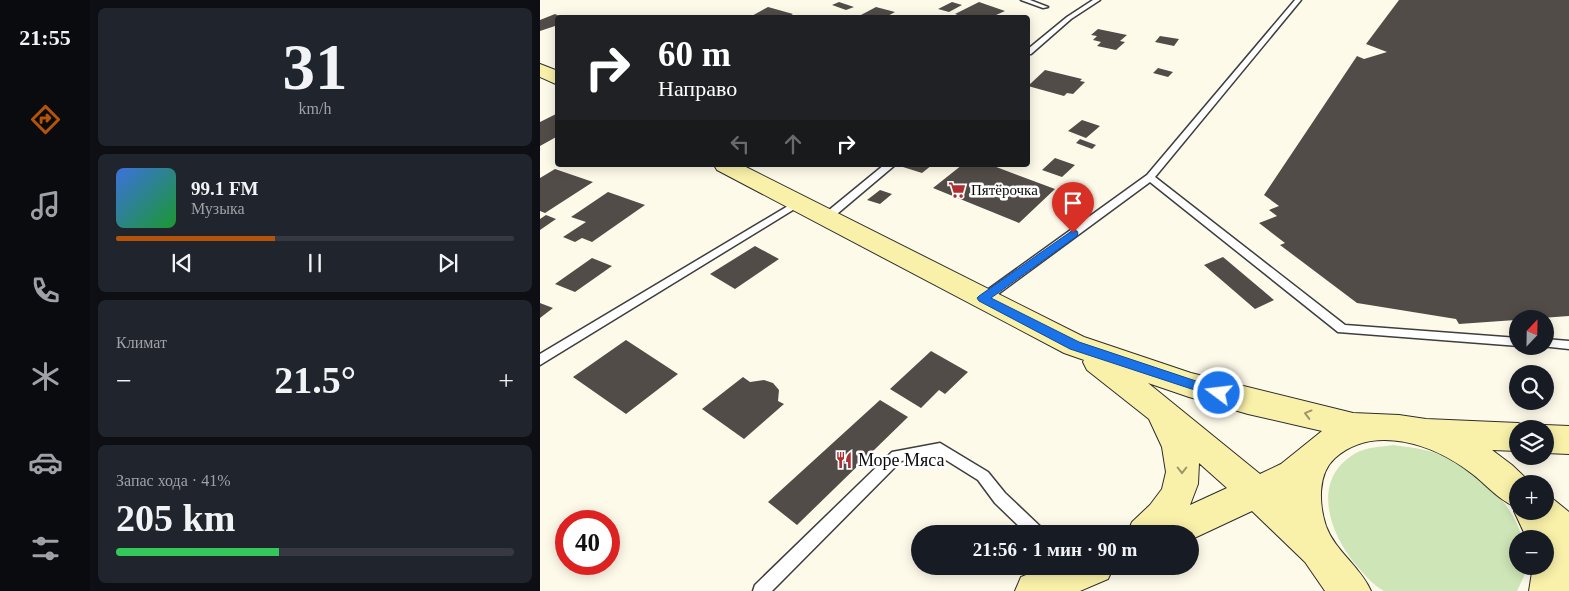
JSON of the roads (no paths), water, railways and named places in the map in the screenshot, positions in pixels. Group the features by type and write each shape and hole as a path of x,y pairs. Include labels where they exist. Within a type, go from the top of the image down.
{"street":[{"path":"540,70 555,78"},
{"path":"729,167 1074,346 1160,409 1255,491 1318,549"},
{"path":"1074,346 1189,385 1353,426 1399,428 1426,433 1509,437"},
{"path":"1156,525 1162,520 1177,498 1183,473 1180,448 1160,409"},
{"path":"1184,525 1255,491 1294,475 1325,446 1339,437 1354,431 1373,427"},
{"path":"1426,433 1460,446 1492,467 1509,483"},
{"path":"1554,439 1569,440"},
{"path":"1325,446 1314,459 1307,473 1304,490 1304,509 1309,529 1318,549 1331,570 1351,591"},
{"path":"1537,520 1549,548 1552,567 1549,591"},
{"path":"1551,520 1569,535"},
{"path":"1035,591 1072,575"},
{"path":"1555,591 1569,576"}],"lane":[{"path":"1024,0 1045,7"},
{"path":"1030,50 1069,18 1096,0"},
{"path":"983,298 1150,178 1298,0"},
{"path":"827,217 888,167"},
{"path":"1150,178 1342,329 1509,341"},
{"path":"540,360 798,203"},
{"path":"1554,344 1569,345"},
{"path":"761,591 897,456 940,449 982,476 1000,498 1028,525"}],"place":[{"name":"Пятёрочка","path":"957,190"},
{"name":"Море Мяса","path":"844,460"}]}
